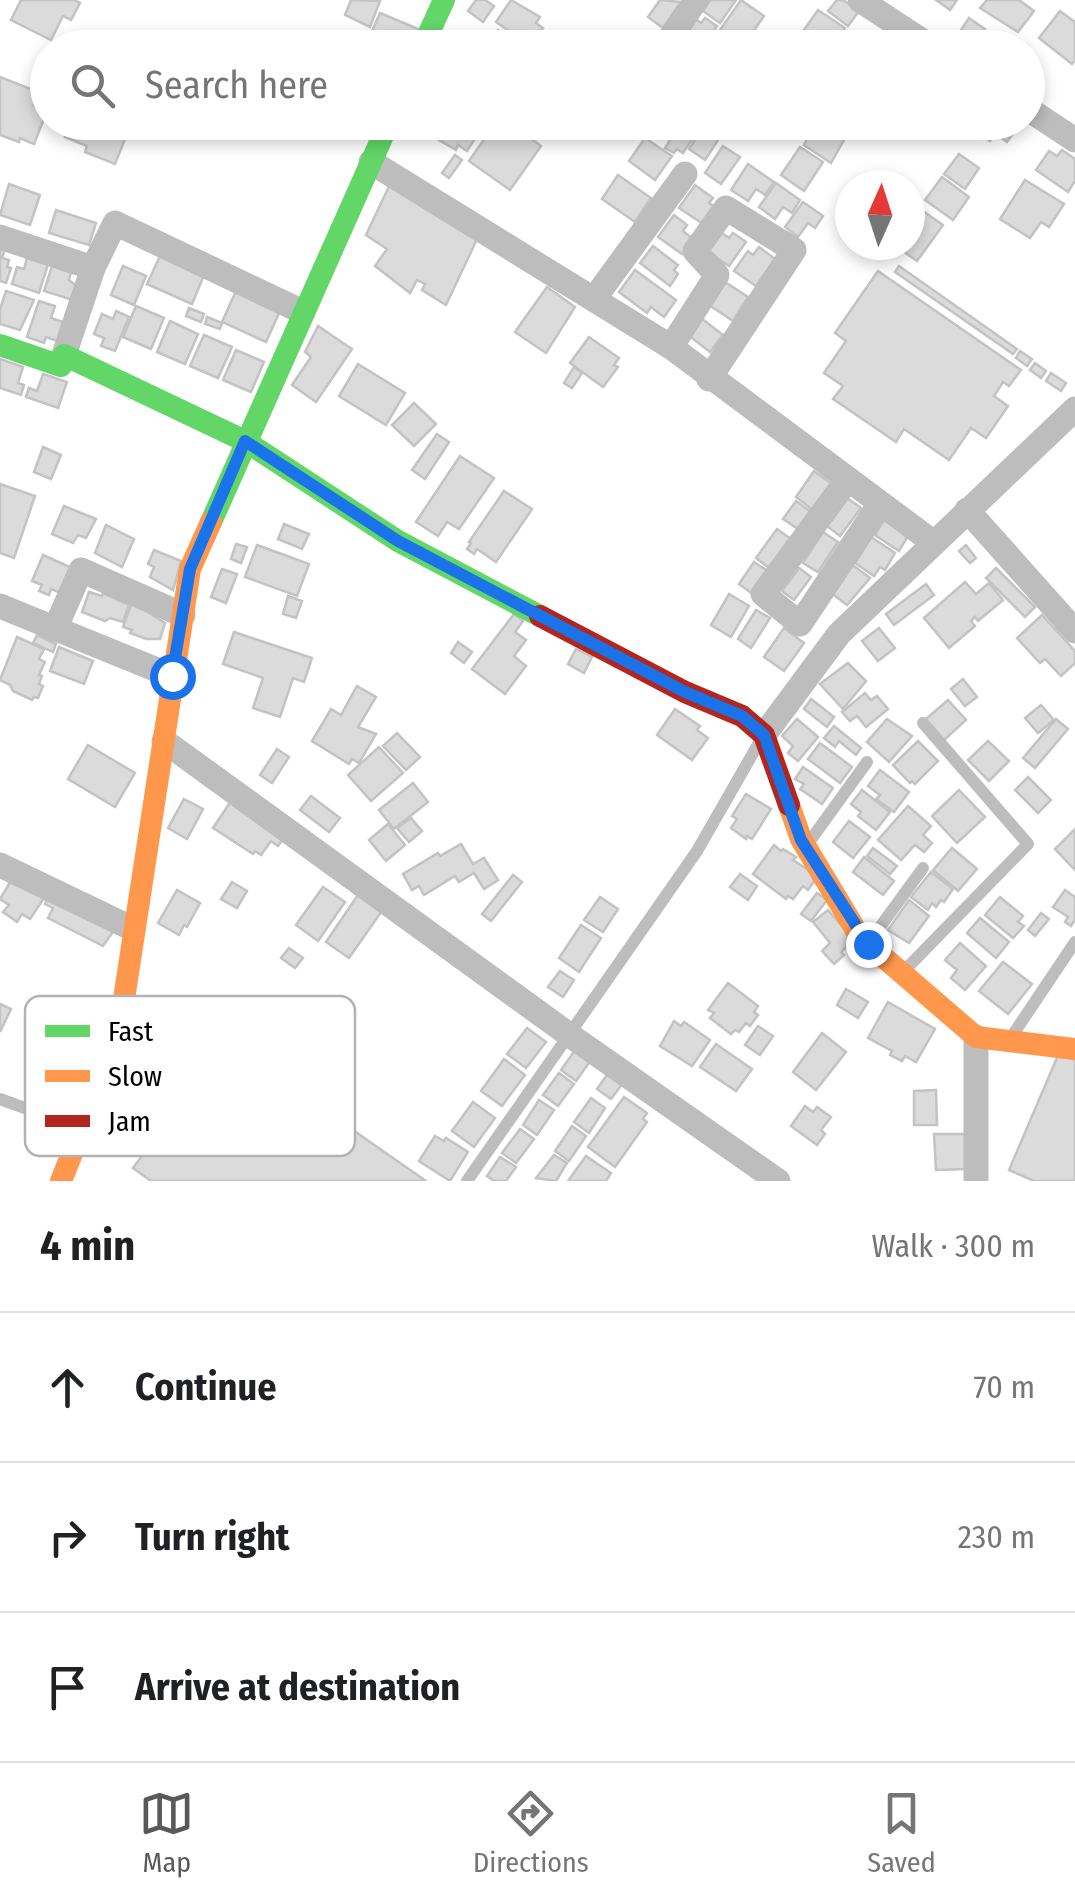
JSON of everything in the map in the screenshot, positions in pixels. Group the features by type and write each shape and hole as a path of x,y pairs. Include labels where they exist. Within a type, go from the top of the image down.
{"street":[{"path":"430,30 444,0"},
{"path":"676,30 696,0"},
{"path":"860,0 906,30"},
{"path":"1045,120 1075,140"},
{"path":"124,996 190,569 381,140"},
{"path":"371,162 671,347 934,543"},
{"path":"594,299 684,174"},
{"path":"671,347 717,276 695,251 726,208 794,250 709,378"},
{"path":"0,345 60,366 93,268 115,223 303,312"},
{"path":"0,237 93,268"},
{"path":"64,355 245,441 398,541 685,692 742,716 764,735 806,846 868,944 976,1037 1075,1050"},
{"path":"764,735 840,634 1075,409"},
{"path":"848,480 763,594 800,624 880,504"},
{"path":"967,510 1075,631"},
{"path":"55,629 81,570 182,615"},
{"path":"0,606 172,676"},
{"path":"164,741 778,1181"},
{"path":"0,865 133,929"},
{"path":"976,1037 976,1181"}],"lane":[{"path":"902,974 1028,844 922,723"},
{"path":"467,1181 697,850 764,735"},
{"path":"806,846 867,762"},
{"path":"868,944 924,868"},
{"path":"1009,1041 1075,942"},
{"path":"0,1099 25,1108"}],"building":[{"path":"21,0 80,3 71,20 63,16 56,30 31,30 11,20"},
{"path":"351,0 380,1 370,27 345,15"},
{"path":"476,0 494,6 483,22 468,11"},
{"path":"511,0 540,17 536,23 543,28 508,30 496,22"},
{"path":"660,0 681,2 663,28 648,17"},
{"path":"710,0 736,0 720,23 703,11"},
{"path":"741,0 764,16 754,30 720,30"},
{"path":"837,0 859,11 848,26 828,11"},
{"path":"936,0 957,0 950,10"},
{"path":"987,0 1019,0 1034,11 1020,30 1015,30 980,8"},
{"path":"818,10 845,28 844,30 804,30"},
{"path":"1060,11 1075,22 1072,64 1045,43 1045,30"},
{"path":"380,13 418,29 418,30 372,30"},
{"path":"705,18 717,26 714,30 689,30 696,19 701,23"},
{"path":"969,18 985,29 984,30 961,30"},
{"path":"0,77 30,89 30,140 36,140 34,144 20,138 19,142 0,135"},
{"path":"72,140 125,140 115,164 85,152 87,146"},
{"path":"439,140 474,140 467,151 458,145 456,150"},
{"path":"484,140 533,140 541,146 510,190 469,161"},
{"path":"644,140 672,156 655,180 629,161"},
{"path":"670,140 691,140 683,153 665,148"},
{"path":"695,140 718,140 705,160 689,149"},
{"path":"806,140 844,140 831,163 804,145"},
{"path":"723,146 740,157 721,184 705,173"},
{"path":"800,147 823,162 804,191 781,175"},
{"path":"1062,150 1075,159 1075,181 1068,192 1036,170 1049,151 1057,156"},
{"path":"959,154 979,168 965,189 944,174"},
{"path":"455,155 462,160 449,178 442,173"},
{"path":"748,164 774,182 765,195 756,189 748,201 731,190"},
{"path":"618,175 651,198 635,222 602,199"},
{"path":"942,177 969,197 953,220 925,200"},
{"path":"1025,180 1064,204 1049,227 1041,222 1030,238 1000,219"},
{"path":"391,182 478,237 446,305 422,290 425,284 417,280 410,293 375,266 387,249 366,235"},
{"path":"776,183 800,200 792,213 783,207 775,219 759,207"},
{"path":"9,184 40,195 30,225 0,215"},
{"path":"695,185 713,198 709,203 715,207 703,224 679,208"},
{"path":"803,202 823,216 815,228 808,223 798,237 785,227"},
{"path":"56,210 96,223 89,245 49,233"},
{"path":"925,212 943,225 925,250"},
{"path":"674,215 687,225 683,231 693,239 682,254 658,237"},
{"path":"722,233 729,238 733,233 746,242 729,266 708,252"},
{"path":"653,246 678,265 674,270 678,274 670,286 640,263"},
{"path":"759,247 775,259 756,286 734,271 748,251 753,255"},
{"path":"0,248 5,249 2,258 9,260 7,267 11,268 6,283 0,281"},
{"path":"161,254 205,273 192,304 147,284"},
{"path":"27,258 48,264 39,293 12,284 17,267 24,269"},
{"path":"52,266 71,272 69,280 80,289 76,301 44,291"},
{"path":"123,266 146,276 134,305 111,295"},
{"path":"899,266 1017,349 1013,354 895,272"},
{"path":"635,270 676,300 664,317 651,307 647,313 619,292"},
{"path":"878,271 1021,370 1009,386 1003,382 994,396 1008,406 986,438 971,428 949,460 904,429 896,442 833,399 843,386 824,373 846,341 835,333"},
{"path":"725,282 748,297 733,321 709,305"},
{"path":"547,287 575,307 546,353 515,332"},
{"path":"6,291 34,300 20,330 0,324"},
{"path":"236,291 280,311 266,342 222,322"},
{"path":"39,301 55,306 51,318 63,322 57,341 46,337 44,343 27,337"},
{"path":"136,306 164,318 151,349 123,337"},
{"path":"189,308 204,314 201,322 186,316"},
{"path":"116,311 129,317 115,351 101,346 104,338 94,334 102,314 113,319"},
{"path":"207,317 222,323 220,329 205,324"},
{"path":"701,318 723,335 710,352 688,335"},
{"path":"170,321 198,334 185,364 157,352"},
{"path":"318,326 352,349 316,402 292,385 311,357 305,352"},
{"path":"204,335 232,347 218,378 190,366"},
{"path":"589,337 619,358 614,365 618,367 603,387 570,363"},
{"path":"236,350 264,362 251,392 223,380"},
{"path":"1020,351 1032,359 1027,366 1016,358"},
{"path":"0,359 23,367 18,383 24,385 21,395 0,388"},
{"path":"1035,363 1046,371 1041,378 1030,370"},
{"path":"358,364 405,393 386,425 339,396"},
{"path":"574,367 582,373 572,388 564,383"},
{"path":"1051,373 1066,383 1061,391 1046,381"},
{"path":"43,374 67,382 58,408 26,397 29,388 37,391"},
{"path":"414,403 436,424 414,446 392,425"},
{"path":"437,434 449,442 425,479 412,470"},
{"path":"43,447 61,455 51,479 34,472"},
{"path":"460,456 494,478 459,529 447,522 438,536 416,522"},
{"path":"814,471 832,484 813,510 796,497"},
{"path":"0,484 35,496 14,558 0,553"},
{"path":"504,491 532,509 496,562 477,549 474,554 467,549"},
{"path":"847,498 861,508 840,536 827,526"},
{"path":"796,501 810,511 798,529 783,519"},
{"path":"64,506 96,519 86,538 78,535 73,543 52,534"},
{"path":"884,520 908,536 899,551 875,535"},
{"path":"284,524 309,534 302,549 278,539"},
{"path":"106,525 134,539 122,567 95,553"},
{"path":"777,529 791,539 769,568 756,558"},
{"path":"823,532 838,542 818,572 803,563"},
{"path":"871,537 895,553 885,570 880,567 874,576 855,563"},
{"path":"236,544 247,547 241,563 231,559"},
{"path":"257,545 309,564 297,596 245,577"},
{"path":"966,545 976,558 970,563 959,551"},
{"path":"154,550 181,561 173,590 150,577 154,567 148,564"},
{"path":"43,555 72,568 61,593 51,589 49,595 39,591 42,585 32,581"},
{"path":"754,562 769,572 754,595 739,584"},
{"path":"850,563 870,578 847,605 830,592"},
{"path":"799,568 811,577 794,600 782,591"},
{"path":"996,568 1035,607 1025,617 986,578"},
{"path":"222,569 237,574 226,603 211,597"},
{"path":"965,582 976,594 989,583 1003,600 978,621 975,617 971,621 975,626 949,648 924,618"},
{"path":"926,584 934,595 894,625 886,614"},
{"path":"89,592 102,596 103,593 129,605 123,622 110,618 105,621 82,612"},
{"path":"729,594 749,606 731,637 711,625"},
{"path":"288,596 302,601 296,618 283,614"},
{"path":"132,602 165,623 160,639 146,639 123,627"},
{"path":"756,610 770,618 751,648 738,639"},
{"path":"514,614 523,621 515,632 526,640 514,656 526,666 505,694 472,669"},
{"path":"1042,615 1075,651 1075,663 1061,676 1045,659 1040,663 1017,638"},
{"path":"784,628 804,643 784,671 764,657"},
{"path":"879,628 895,648 878,661 862,641"},
{"path":"234,632 312,658 304,682 293,678 280,717 253,708 263,678 223,664"},
{"path":"37,635 56,644 53,652 33,643"},
{"path":"17,637 44,649 39,659 45,662 39,675 39,684 43,686 38,698 32,700 0,680"},
{"path":"458,642 472,652 464,663 451,653"},
{"path":"59,647 93,661 84,684 50,671"},
{"path":"576,649 592,657 584,673 568,664"},
{"path":"848,663 866,681 843,709 820,684"},
{"path":"963,679 977,697 965,706 951,689"},
{"path":"357,686 376,697 358,727 376,734 359,763 352,759 349,764 312,741 331,709 341,715"},
{"path":"865,693 871,700 877,696 888,709 866,727 857,716 850,721 842,712"},
{"path":"811,699 834,717 827,727 804,709"},
{"path":"948,700 966,720 943,741 925,720"},
{"path":"1041,705 1054,720 1038,733 1025,718"},
{"path":"675,709 700,726 697,730 708,738 692,760 657,735"},
{"path":"797,719 818,737 798,761 788,753 793,746 782,736"},
{"path":"887,719 912,736 889,762 867,742"},
{"path":"1056,719 1068,729 1035,768 1023,758"},
{"path":"834,726 861,748 856,755 839,741 835,747 824,738"},
{"path":"397,733 420,757 406,770 383,746"},
{"path":"918,741 938,761 915,784 893,765"},
{"path":"988,741 1009,761 989,781 968,760"},
{"path":"820,743 852,767 840,783 808,759"},
{"path":"88,745 135,773 115,807 68,779"},
{"path":"379,747 403,773 371,801 348,775"},
{"path":"277,749 289,757 272,783 260,775"},
{"path":"803,767 833,788 822,804 800,789 804,784 795,779"},
{"path":"880,770 909,792 894,812 876,799 880,795 868,786"},
{"path":"1028,777 1051,800 1038,813 1015,790"},
{"path":"413,783 428,802 394,829 379,810"},
{"path":"862,790 890,812 876,830 858,816 861,812 851,804"},
{"path":"959,790 985,817 957,843 932,816"},
{"path":"746,794 771,809 752,839 731,828 737,819 732,816"},
{"path":"311,796 340,818 329,832 300,810"},
{"path":"184,799 203,809 187,839 168,828"},
{"path":"231,801 285,836 278,846 271,841 261,855 255,851 253,854 213,828"},
{"path":"908,806 931,826 923,835 932,843 924,852 915,845 901,860 878,840"},
{"path":"411,818 422,831 409,842 397,828"},
{"path":"849,821 870,837 853,858 833,842"},
{"path":"388,824 405,845 386,861 369,840"},
{"path":"1075,829 1075,870 1055,849"},
{"path":"461,844 473,864 484,858 498,880 484,889 474,873 459,882 455,876 424,895 419,886 412,890 403,874"},
{"path":"774,845 818,876 808,890 803,886 793,899 786,899 753,874"},
{"path":"873,848 897,866 890,874 867,856"},
{"path":"952,848 977,869 958,891 933,870"},
{"path":"864,857 894,881 883,895 853,872"},
{"path":"931,872 953,889 944,902 941,900 936,907 932,903 928,910 911,897"},
{"path":"15,874 46,895 30,919 22,914 17,922 3,912 9,905 0,899"},
{"path":"740,874 757,886 748,900 730,887"},
{"path":"513,875 522,882 491,921 482,914"},
{"path":"232,882 247,891 237,908 221,899"},
{"path":"323,887 345,902 318,941 296,925"},
{"path":"362,889 386,905 349,958 326,942"},
{"path":"177,890 200,903 179,935 158,923"},
{"path":"1065,890 1075,897 1075,920 1071,926 1065,922 1068,917 1053,907"},
{"path":"50,893 117,926 103,946 48,918 53,908 45,904"},
{"path":"817,893 827,900 811,921 801,914"},
{"path":"600,897 618,909 603,932 584,920"},
{"path":"1000,897 1023,916 1018,922 1024,926 1013,938 985,915"},
{"path":"909,900 929,916 909,943 888,930"},
{"path":"828,910 854,940 834,964 822,951 830,943 813,922"},
{"path":"1041,913 1049,919 1035,936 1028,930"},
{"path":"980,918 1009,942 996,958 967,933"},
{"path":"581,925 601,938 579,972 559,958"},
{"path":"960,943 986,966 965,990 951,978 957,970 945,960"},
{"path":"289,948 303,958 295,968 281,958"},
{"path":"1003,962 1032,984 1008,1014 979,991"},
{"path":"560,971 574,980 563,997 548,987"},
{"path":"728,983 758,1006 754,1012 758,1015 750,1026 746,1023 739,1032 731,1034 710,1018 714,1013 708,1010"},
{"path":"846,989 868,1002 858,1018 837,1005"},
{"path":"888,1002 935,1029 916,1062 890,1055 892,1051 868,1038"},
{"path":"0,1004 11,1009 0,1032"},
{"path":"674,1021 681,1026 684,1022 710,1040 692,1066 660,1046"},
{"path":"758,1026 773,1036 760,1055 745,1045"},
{"path":"527,1028 546,1042 526,1068 507,1054"},
{"path":"822,1033 846,1052 816,1090 793,1072"},
{"path":"716,1044 752,1069 736,1091 700,1067"},
{"path":"576,1049 591,1060 576,1081 561,1070"},
{"path":"1059,1053 1075,1060 1075,1181 1034,1181 1009,1170"},
{"path":"504,1059 525,1075 502,1106 481,1091"},
{"path":"609,1072 623,1083 611,1099 597,1089"},
{"path":"559,1073 574,1084 558,1106 543,1095"},
{"path":"936,1090 937,1125 914,1125 914,1091"},
{"path":"624,1097 647,1113 643,1119 647,1122 615,1167 588,1147"},
{"path":"591,1098 605,1108 589,1133 574,1122"},
{"path":"539,1100 554,1110 537,1135 523,1125"},
{"path":"473,1102 495,1118 474,1147 452,1131"},
{"path":"805,1106 813,1112 817,1107 831,1117 821,1130 825,1134 817,1145 791,1126"},
{"path":"572,1126 586,1136 569,1161 555,1151"},
{"path":"520,1129 534,1139 516,1163 502,1153"},
{"path":"355,1132 426,1181 151,1181 133,1168 142,1156 355,1156"},
{"path":"934,1134 966,1134 967,1169 936,1170"},
{"path":"435,1136 468,1152 450,1181 419,1161"},
{"path":"554,1155 567,1163 556,1181 536,1178"},
{"path":"586,1156 611,1173 606,1181 568,1181"},
{"path":"500,1157 516,1167 506,1181 494,1181 487,1176"}],"traffic: fast":[{"path":"430,30 444,0"},
{"path":"211,522 381,140"},
{"path":"0,345 61,366 64,355 245,441 398,541 540,616"}],"traffic: slow":[{"path":"124,996 190,569 211,522"},
{"path":"789,805 801,839 860,937 976,1037 1075,1049"},
{"path":"61,1181 71,1156"}],"traffic: jam":[{"path":"540,616 685,692 742,716 764,735 789,805"}],"route":[{"path":"172,676 190,569 245,441 398,541 685,692 742,716 764,735 801,840 868,944"}]}
